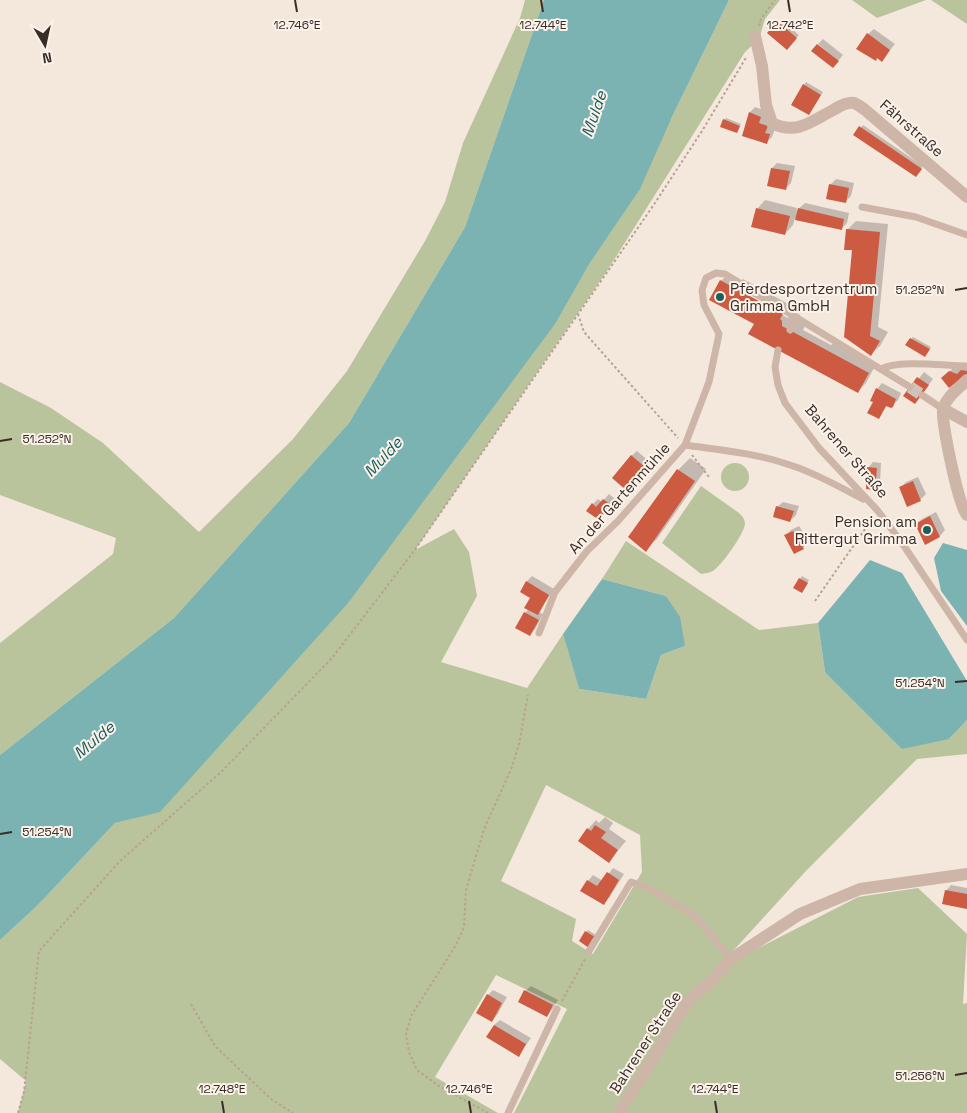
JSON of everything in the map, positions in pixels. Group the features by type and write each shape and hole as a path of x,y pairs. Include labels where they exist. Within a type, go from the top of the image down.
{"street":[{"name":"Fährstraße","path":"755,36 762,66 766,105 772,123 782,128 800,128 840,106 854,103 864,108 967,197"},
{"path":"967,380 951,395 943,409 949,453 958,491 967,516"},
{"path":"943,409 967,422"},
{"name":"Bahrener Straße","path":"620,1113 688,1001 713,979 731,959 800,914 860,889 967,874"}],"lane":[{"path":"862,207 916,217 967,235"},
{"path":"685,445 709,382 719,334 704,305 702,290 706,278 716,273 725,274 910,387"},
{"path":"790,330 797,317"},
{"name":"Bahrener Straße","path":"778,350 775,367 778,385 785,404 819,448 878,511 902,543 967,640"},
{"path":"882,369 902,364 967,366"},
{"path":"922,395 943,409"},
{"name":"An der Gartenmühle","path":"539,633 555,592 582,558 618,521 685,445 756,455 790,465 824,479 868,502"},
{"path":"590,951 631,882 646,887 694,915 731,959"},
{"path":"508,1113 557,1009"}],"path":[{"path":"18,1113 24,1092 40,951 120,861 221,772 332,658 414,551 702,132 746,58 761,19 775,0"},
{"path":"578,314 584,332 685,445 709,477"},
{"path":"815,601 878,511"},
{"path":"488,1113 439,1086 417,1070 408,1052 406,1034 411,1016 456,945 464,927 466,890 484,830 512,767 520,744 528,695"},
{"path":"557,1009 590,951"},
{"path":"191,1004 215,1046 271,1099 293,1113"}],"green space":[{"path":"525,0 544,0 465,227 349,423 174,618 0,755 0,643 113,554 116,538 0,495 0,382 51,408 103,443 199,532 293,439 347,371 425,241 445,202 463,143 520,18"},
{"path":"729,0 780,0 765,19 759,39 745,52 607,271 415,550 454,529 469,552 477,596 441,662 527,688 563,634 579,689 646,699 661,655 685,646 666,596 602,579 626,541 759,630 818,623 825,672 949,739 967,720 967,754 917,759 805,872 712,974 858,897 918,888 967,934 963,1004 967,1003 967,1113 514,1113 567,1009 496,975 435,1077 498,1113 18,1113 26,1081 0,1059 0,940 38,905 115,823 160,811 671,119","holes":["546,785 640,835 642,872 593,954 572,941 576,919 501,881"]},
{"path":"852,0 926,0 877,18"},
{"path":"931,0 967,0 967,24"},
{"path":"735,463 745,467 749,477 745,487 735,491 725,487 721,477 725,467"},
{"path":"701,486 739,513 744,519 745,524 737,542 722,563 713,571 701,574 662,543"}],"water":[{"name":"Mulde","path":"544,0 729,0 671,119 640,189 589,264 555,324 348,603 160,812 115,823 38,905 0,940 0,755 174,618 349,423 465,227"},
{"path":"943,543 967,550 967,626 941,591 934,558"},
{"path":"870,560 902,573 967,681 967,720 949,739 902,749 825,672 818,623"},
{"path":"602,579 666,596 680,617 685,646 661,655 646,699 579,689 563,634"}],"building":[{"path":"777,21 797,38 787,50 767,33"},
{"path":"867,33 890,50 882,62 877,58 876,61 856,49"},
{"path":"817,44 839,61 833,68 811,51"},
{"path":"803,84 821,95 809,115 791,105"},
{"path":"749,112 761,117 759,123 768,126 765,133 770,134 767,144 742,136"},
{"path":"723,119 740,126 737,133 720,127"},
{"path":"859,126 922,169 916,177 853,135"},
{"path":"771,168 790,171 786,190 767,186"},
{"path":"829,184 849,188 846,203 826,199"},
{"path":"756,208 790,216 785,235 751,227"},
{"path":"798,208 844,219 842,230 795,220"},
{"path":"846,229 880,232 870,336 880,341 871,356 844,337 852,250 844,250"},
{"path":"720,280 783,314 780,319 782,326 869,373 858,393 748,334 754,324 709,300"},
{"path":"910,338 930,349 925,357 905,345"},
{"path":"961,370 967,371 967,374 949,388 941,378 949,371 957,374"},
{"path":"917,377 929,385 915,404 903,396"},
{"path":"876,388 896,399 893,407 886,406 879,419 867,413 873,402 870,401"},
{"path":"631,455 646,468 627,491 612,478"},
{"path":"867,467 877,468 875,490 866,489"},
{"path":"677,469 695,481 646,552 628,537"},
{"path":"913,481 921,501 907,507 899,487"},
{"path":"603,499 611,505 599,520 586,511 592,503 596,507"},
{"path":"776,506 794,511 790,522 773,517"},
{"name":"Pension am Rittergut Grimma","path":"930,516 940,537 925,545 915,524"},
{"path":"793,531 804,549 794,554 784,535"},
{"path":"799,578 808,583 802,593 793,588"},
{"path":"526,581 549,595 538,615 524,608 530,598 520,592"},
{"path":"524,612 539,620 530,636 515,628"},
{"path":"595,825 606,832 601,838 618,850 609,863 578,841 587,828 591,831"},
{"path":"607,872 619,880 604,905 580,891 587,880 597,886"},
{"path":"945,890 967,894 967,909 942,904"},
{"path":"585,931 595,937 589,948 579,941"},
{"path":"524,990 553,1005 547,1017 518,1002"},
{"path":"487,994 502,1003 492,1022 476,1013"},
{"path":"494,1025 526,1044 519,1057 486,1037"}],"tunnel":[{"path":"910,387 922,395"}],"place":[{"name":"Pferdesportzentrum Grimma GmbH","path":"720,297"},
{"name":"Pension am Rittergut Grimma","path":"927,530"}]}
